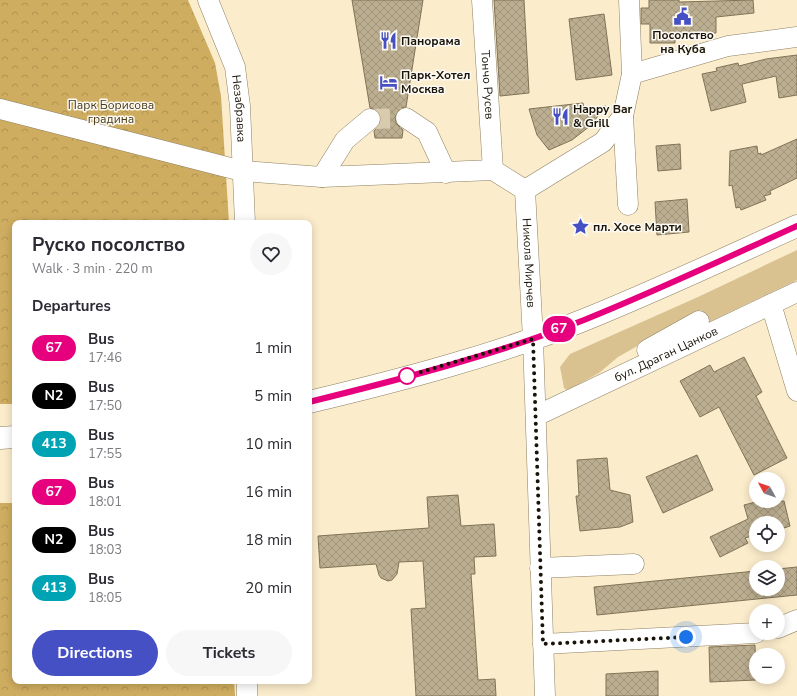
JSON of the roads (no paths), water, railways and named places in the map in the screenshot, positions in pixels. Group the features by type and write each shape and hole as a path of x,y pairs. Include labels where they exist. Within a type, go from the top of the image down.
{"main road":[{"path":"312,401 369,387 533,339 645,295 797,226"},
{"path":"0,438 12,437"}],"street":[{"name":"Незабравка","path":"208,0 235,67 240,106 245,220"},
{"name":"Тончо Русев","path":"482,0 494,170"},
{"path":"628,205 623,116 632,74 629,0"},
{"path":"632,74 728,46 797,37"},
{"path":"0,109 242,171 322,177 494,170 526,190 603,142 623,116"},
{"path":"406,118 427,132 446,173"},
{"path":"322,177 345,140 370,119"},
{"name":"Никола Мирчев","path":"526,190 536,416 545,696"},
{"name":"бул. Драган Цанков","path":"536,416 797,292"},
{"path":"771,304 797,391"},
{"path":"605,383 632,358 699,321"},
{"path":"540,568 634,564"},
{"path":"785,625 797,620"},
{"path":"543,644 749,633"},
{"path":"247,684 247,696"}],"tunnel":[{"path":"370,119 406,118"}],"place":[{"name":"Посолство на Куба","path":"683,16"},
{"name":"Панорама","path":"388,41"},
{"name":"Парк-Хотел Москва","path":"388,82"},
{"name":"Happy Bar & Grill","path":"560,116"},
{"name":"пл. Хосе Марти","path":"580,227"}],"park label":[{"name":"Парк Борисова градина","path":"111,112"}]}
